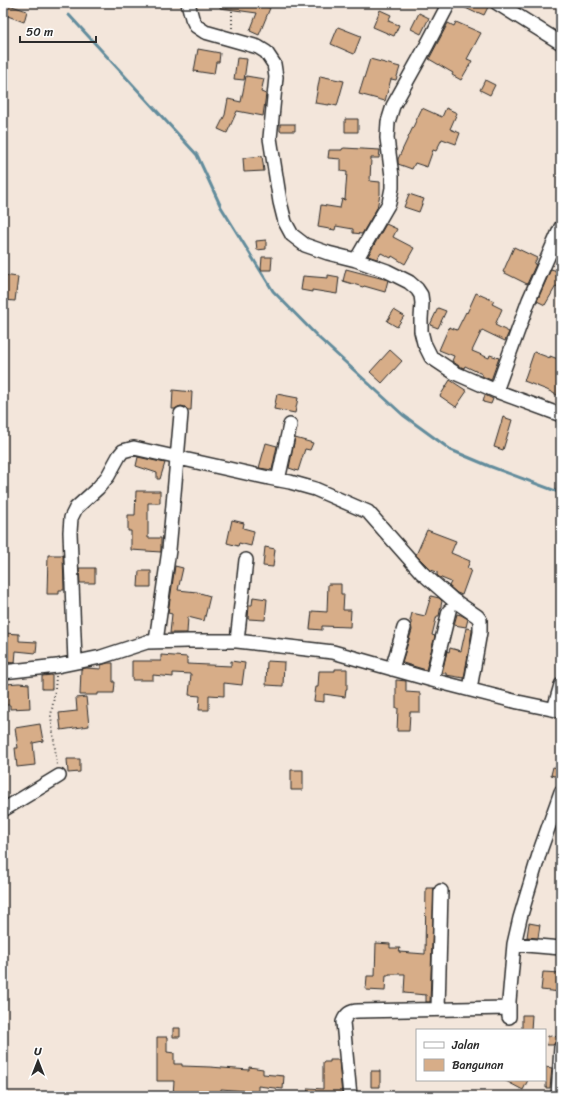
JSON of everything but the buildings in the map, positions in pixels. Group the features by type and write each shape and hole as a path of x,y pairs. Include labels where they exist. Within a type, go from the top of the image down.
{"street":[{"path":"188,3 196,26 205,32 258,47 266,52 274,64 276,77 270,138 280,202 285,222 292,235 305,245 356,260 387,271 410,282 418,289 421,295 421,332 424,343 431,357 455,373 496,391 561,414"},
{"path":"356,260 389,203 392,188 392,176 387,138 388,122 393,106 449,3"},
{"path":"497,3 561,43"},
{"path":"496,391 529,300 561,227"},
{"path":"156,641 167,566 181,414"},
{"path":"278,480 290,425"},
{"path":"75,662 70,532 71,518 80,503 98,488 108,476 123,451 134,448 290,482 315,489 368,512 420,572 452,600 477,616 480,620 480,632 470,689"},
{"path":"238,641 246,560"},
{"path":"432,680 449,610"},
{"path":"392,669 404,628"},
{"path":"3,672 57,666 101,656 147,642 238,641 333,652 432,680 518,702 557,710 561,685"},
{"path":"3,810 59,776"},
{"path":"350,1096 343,1022 348,1013 353,1011 438,1008 509,1012 514,944 520,918 538,855 561,792"},
{"path":"438,1008 441,891"},
{"path":"514,944 561,948"},
{"path":"558,1096 561,1047"}],"path":[{"path":"232,3 232,39"},
{"path":"57,666 51,716 59,776"}],"waterway":[{"path":"69,15 197,155 221,207 273,291 320,339 403,415 451,450 561,493"}]}
